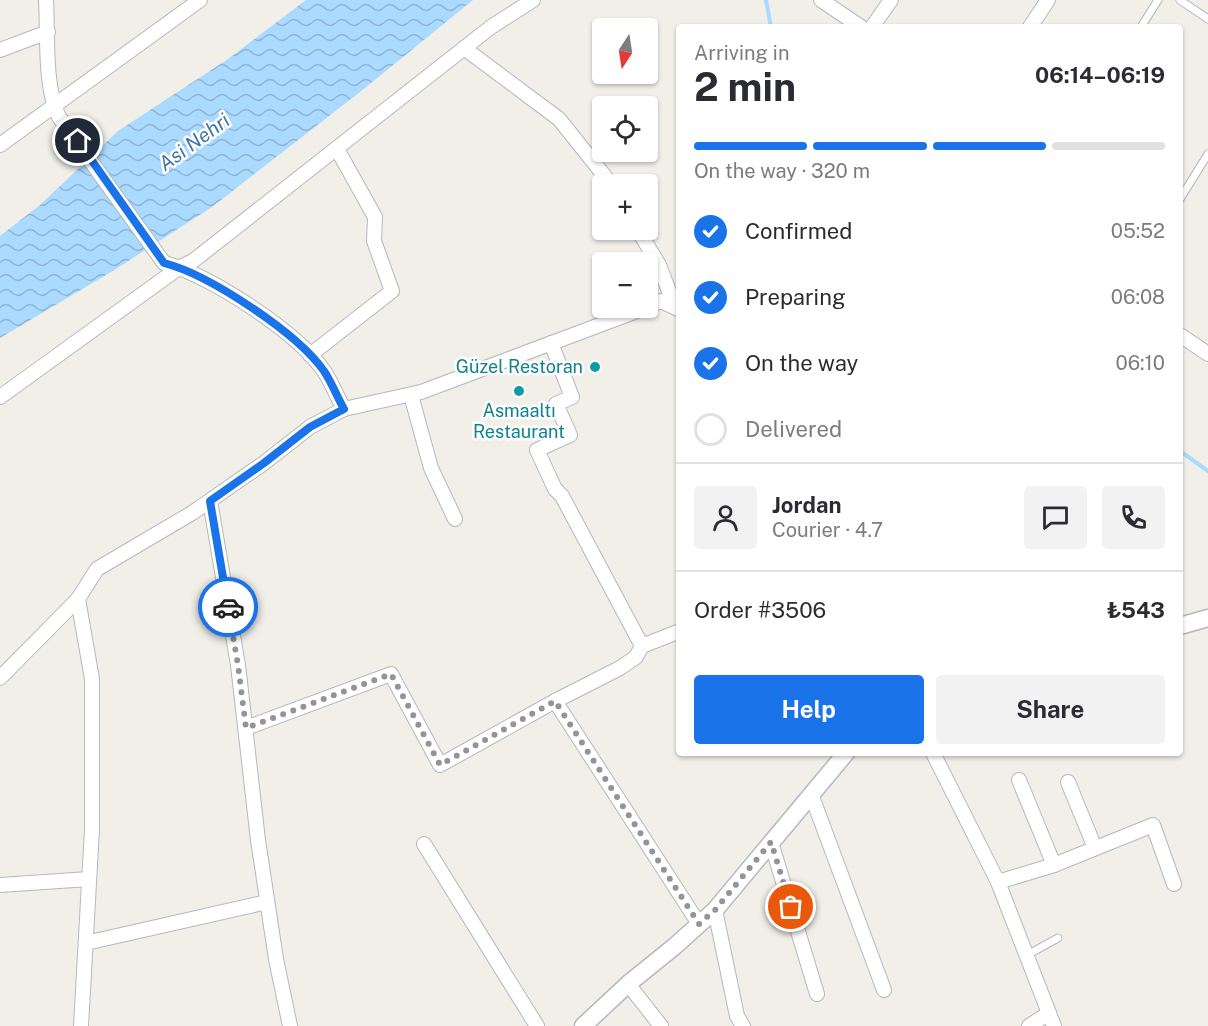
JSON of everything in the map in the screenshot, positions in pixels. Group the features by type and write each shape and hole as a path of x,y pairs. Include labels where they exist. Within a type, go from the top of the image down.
{"street":[{"path":"46,0 54,107 164,263 180,267 215,284 252,308 301,345 325,372 344,409"},
{"path":"0,145 200,0"},
{"path":"0,397 180,267 193,261 491,27 533,0"},
{"path":"821,0 857,24"},
{"path":"874,24 891,0"},
{"path":"1032,24 1048,0"},
{"path":"0,50 48,33"},
{"path":"464,48 559,119 603,174"},
{"path":"310,355 392,291 374,241 375,217 337,149"},
{"path":"644,240 659,265 676,307"},
{"path":"658,302 661,301 676,308"},
{"path":"0,678 78,599 97,569 210,501 310,427 344,409 411,395 618,318"},
{"path":"1183,337 1204,350"},
{"path":"551,344 572,397 556,404 570,435 537,450 555,489 562,496 642,646"},
{"path":"411,395 431,468 455,519"},
{"path":"210,501 238,665 267,902 290,1026"},
{"path":"78,599 92,679 92,829 81,1026"},
{"path":"1183,625 1208,618"},
{"path":"246,728 391,674 440,765 620,668 636,657 642,646 676,633"},
{"path":"555,701 699,924"},
{"path":"584,1026 628,984 715,910 843,756"},
{"path":"935,756 998,882 1051,1019 1029,1026"},
{"path":"1019,780 1054,864"},
{"path":"1068,782 1095,848"},
{"path":"811,794 884,990"},
{"path":"998,882 1054,864 1154,825 1174,884"},
{"path":"771,842 817,994"},
{"path":"424,844 537,1026"},
{"path":"0,885 89,879"},
{"path":"86,944 267,902"},
{"path":"715,910 738,1016 743,1026"},
{"path":"628,984 660,1026"}],"lane":[{"path":"1142,24 1158,0"},
{"path":"1180,0 1208,20"},
{"path":"1183,194 1208,154"},
{"path":"1028,955 1058,939"}],"water":[{"name":"Asi Nehri","path":"306,0 473,0 360,92 212,207 116,269 0,338 0,236 40,205 118,131 228,59"}],"waterway":[{"path":"766,0 770,24"},
{"path":"1183,453 1208,471"}],"way so far":[{"path":"228,607 246,728 391,674 440,765 555,701 699,924 715,910 771,842 791,907"}],"place":[{"name":"Güzel Restoran","path":"595,367"},
{"name":"Asmaaltı Restaurant","path":"519,391"}],"route":[{"path":"78,141 164,263 180,267 215,284 252,308 301,345 325,372 344,409 310,427 210,501 228,607"}]}
